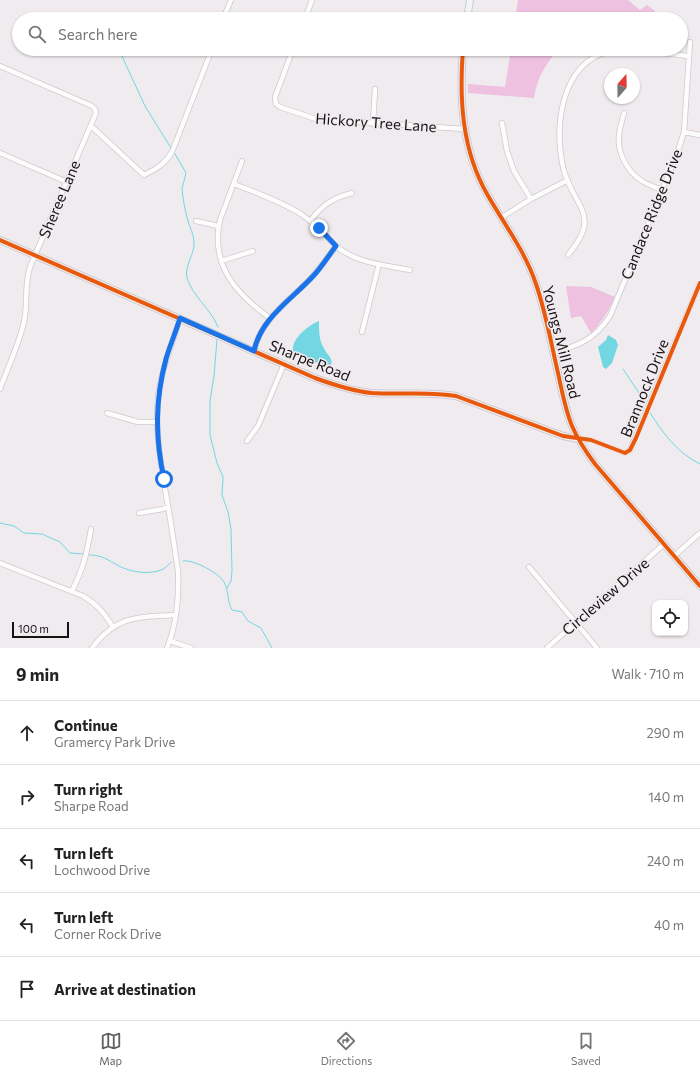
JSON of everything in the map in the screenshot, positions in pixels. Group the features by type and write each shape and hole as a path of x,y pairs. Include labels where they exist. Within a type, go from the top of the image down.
{"street":[{"path":"227,12 231,0"},
{"path":"308,12 312,0"},
{"path":"468,12 470,0"},
{"name":"Candace Ridge Drive","path":"553,352 578,345 588,340 605,324 610,316 677,154 684,132 690,42"},
{"path":"91,126 144,175 159,168 172,152 209,56"},
{"name":"Hickory Tree Lane","path":"290,56 275,97 276,104 278,106 294,113 316,119 464,129"},
{"name":"Youngs Mill Road","path":"463,56 464,129 469,153 478,176 524,254 534,276 563,399 572,426 578,439 595,464 700,586"},
{"path":"568,255 578,243 582,235 585,216 583,208 565,172 560,148 560,125 567,92 575,75 580,69 598,56"},
{"name":"Sheree Lane","path":"0,66 92,106 95,109 96,115 27,276 26,311 24,323 0,389"},
{"path":"373,124 375,89"},
{"path":"624,113 619,142 620,150 625,163 632,173 641,180 662,190"},
{"path":"502,123 507,151 514,172 531,199"},
{"path":"684,132 700,135"},
{"path":"0,153 67,182"},
{"path":"242,161 218,226 218,245 224,270 236,288 260,311 270,318"},
{"path":"502,217 531,199 568,180"},
{"path":"234,184 283,203 311,220 336,246 347,253 360,259 410,270"},
{"path":"311,220 320,208 326,204 338,197 352,193"},
{"path":"196,221 218,226"},
{"name":"Sharpe Road","path":"0,240 335,385 359,391 388,394 438,393 456,396 564,436 578,439"},
{"path":"254,351 260,334 270,318 316,273 336,246"},
{"path":"221,261 253,251"},
{"path":"362,332 380,264"},
{"name":"Brannock Drive","path":"578,439 591,440 625,453 632,449 700,283"},
{"path":"167,648 176,615 178,571 160,459 157,422 158,397 163,371 180,318"},
{"path":"247,440 258,426 284,364"},
{"path":"107,413 138,422 157,422"},
{"path":"139,513 168,507"},
{"path":"72,591 80,576 88,551 91,528"},
{"path":"674,556 700,534"},
{"name":"Circleview Drive","path":"547,648 664,544"},
{"path":"0,562 72,591 95,603 113,627"},
{"path":"529,567 597,648"},
{"path":"92,648 105,633 113,627 134,618 176,615"},
{"path":"170,641 191,648"}],"shaded area":[{"path":"518,0 628,0 640,10 647,5 655,11 655,12 516,12"},
{"path":"510,56 553,56 542,72 537,84 534,98 468,93 468,84 505,87"},
{"path":"566,286 591,287 615,297 598,325 591,333 581,316 571,318"}],"water":[{"path":"319,321 320,340 331,359 331,365 313,362 299,355 295,355 293,350 293,345 304,330"},
{"path":"608,335 616,340 618,345 612,363 606,369 603,367 598,347 606,340"}],"waterway":[{"path":"122,56 145,106 171,148"},
{"path":"174,152 186,173 182,189 188,221 194,239 193,251 186,274 187,278 193,291 211,314 218,327"},
{"path":"217,339 210,401 210,435 217,463 223,477 222,495 228,512 231,529 232,571 231,581 227,588"},
{"path":"623,369 647,405"},
{"path":"649,411 659,427 677,448 700,464"},
{"path":"0,523 14,526 24,533 42,534 60,542 70,553 84,554"},
{"path":"90,555 102,557 124,568 140,572 156,572 165,568 171,562"},
{"path":"183,561 199,564 221,578 226,585 229,603 232,610 242,612 248,621 261,628 272,648"}],"cycle path":[{"path":"463,56 462,105 467,142 472,160 487,194 526,260 536,284 546,317 566,407 572,426 582,446 595,464 700,586"},
{"path":"0,240 329,383 372,393 435,394 456,396 563,436 591,440 625,453 630,450 636,438 700,283"}],"route":[{"path":"164,479 158,442 158,397 166,358 180,318 254,351 260,334 270,318 316,273 336,246 319,228"}]}
